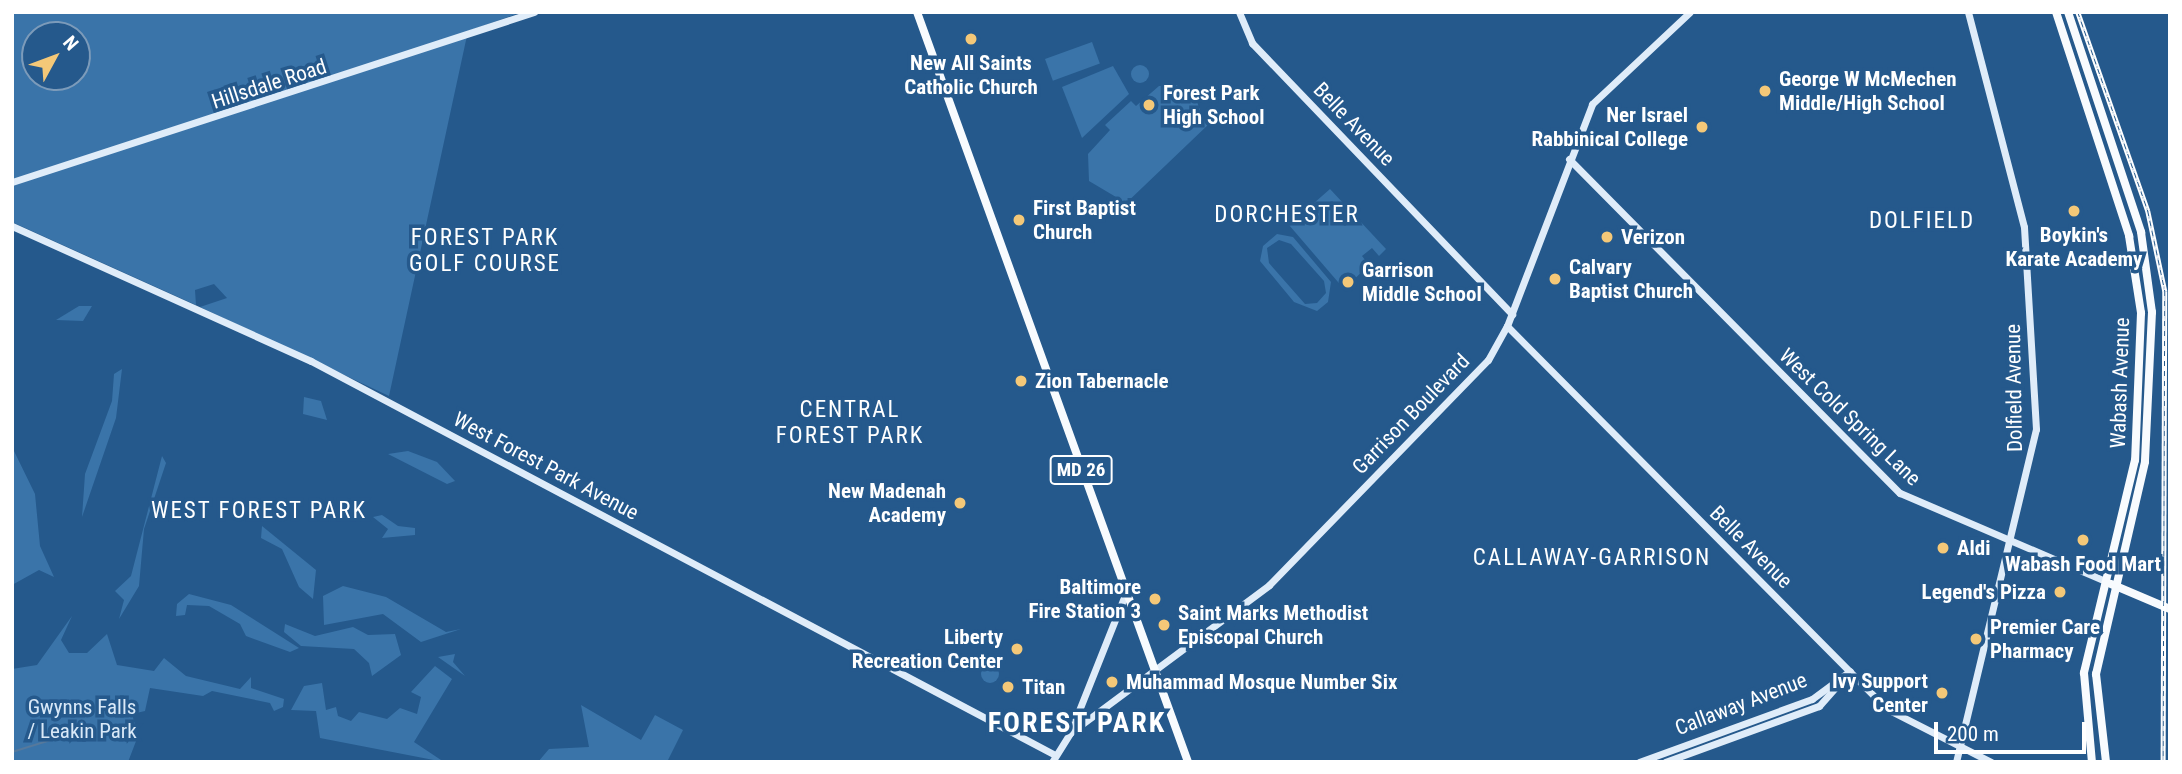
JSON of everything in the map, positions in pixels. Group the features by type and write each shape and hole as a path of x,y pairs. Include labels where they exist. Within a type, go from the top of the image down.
{"main road":[{"name":"Hillsdale Road","path":"12,182 534,12"},
{"name":"MD 26","path":"917,12 1188,762"},
{"name":"Belle Avenue","path":"1239,12 1252,43 1512,314"},
{"name":"Garrison Boulevard","path":"1053,758 1070,733 1269,584 1480,368 1507,326 1569,159 1600,92 1690,12"},
{"name":"Dolfield Avenue","path":"1956,762 2012,543 2036,429 2026,240 1968,12"},
{"name":"Wabash Avenue","path":"2056,12 2126,226 2139,293 2137,439 2084,673 2092,762"},
{"name":"Wabash Avenue","path":"2068,12 2141,232 2152,313 2145,459 2096,681 2106,762"},
{"path":"2070,55 2082,51"},
{"name":"West Cold Spring Lane","path":"1569,159 1892,487 2012,543 2170,609"},
{"name":"West Forest Park Avenue","path":"12,226 325,368 1053,758"},
{"name":"Belle Avenue","path":"1507,326 1892,713 1991,762"},
{"path":"1070,733 1126,592"},
{"name":"Callaway Avenue","path":"1639,762 1812,699 1850,671"},
{"name":"Callaway Avenue","path":"1665,762 1819,706 1850,671"}],"green space":[{"name":"FOREST PARK GOLF COURSE","path":"12,12 522,12 468,31 389,396 200,307 227,298 214,284 195,290 196,305 12,222"},
{"path":"1092,42 1100,64 1053,81 1045,59"},
{"path":"1140,65 1146,68 1149,74 1146,80 1140,83 1134,80 1131,74 1134,68"},
{"path":"1113,66 1129,94 1082,138 1062,87"},
{"path":"1176,85 1194,93 1203,119 1211,122 1121,208 1116,197 1089,181 1088,154 1110,130 1105,125 1131,101 1136,106 1159,86"},
{"path":"1330,189 1386,249 1379,256 1372,248 1362,256 1369,265 1344,289 1289,225"},
{"path":"1277,234 1293,237 1331,282 1328,302 1317,311 1294,302 1260,261 1263,246","holes":["1279,240 1291,244 1324,281 1326,293 1317,303 1305,304 1269,263 1267,248"]},
{"path":"79,306 92,306 83,321 56,320"},
{"path":"122,369 116,418 82,517 85,474 112,401 114,374"},
{"path":"304,397 321,401 327,420 303,414"},
{"path":"12,429 14,451 35,494 40,546 54,577 39,570 12,585"},
{"path":"408,451 437,462 455,481 447,484 388,454"},
{"path":"162,456 166,463 144,529 139,586 119,619 124,600 115,591 131,576"},
{"path":"382,515 398,526 415,528 415,535 382,538 388,529 373,517"},
{"path":"262,526 316,570 313,599 299,587 282,549 261,538"},
{"path":"343,586 386,597 446,632 461,629 421,642 383,614 324,625 323,596"},
{"path":"189,594 231,605 299,648 290,652 246,636 240,624 209,606 187,605 185,615 176,616 177,604"},
{"name":"Gwynns Falls / Leakin Park","path":"72,616 61,640 69,653 87,653 107,634 117,665 154,671 164,658 186,676 240,689 251,677 251,688 284,699 283,707 274,711 270,703 212,691 203,696 150,688 145,711 132,714 138,736 128,762 12,762 12,669 37,665"},
{"path":"285,624 315,636 353,627 368,635 395,634 401,655 372,676 369,663 354,649 301,646 284,632"},
{"path":"455,654 453,662 465,676 438,657"},
{"path":"990,665 996,668 999,674 996,680 990,683 984,680 981,674 984,668"},
{"path":"435,666 452,679 414,742 444,762 320,738 316,711 291,710 304,686 322,683 326,710 336,707 338,716 351,721 359,712 387,719 400,708 417,714 421,697 411,692"},
{"path":"581,705 641,740 655,715 683,730 667,762 538,762 549,749 589,747"}],"waterway":[{"path":"12,752 93,727"}],"railway":[{"path":"2078,12 2148,211 2165,291 2163,762"}],"place":[{"name":"New All Saints Catholic Church","path":"971,39"},
{"name":"George W McMechen Middle/High School","path":"1765,91"},
{"name":"Forest Park High School","path":"1149,105"},
{"name":"Ner Israel Rabbinical College","path":"1702,127"},
{"name":"Boykin's Karate Academy","path":"2074,211"},
{"name":"First Baptist Church","path":"1019,220"},
{"name":"Verizon","path":"1607,237"},
{"name":"Calvary Baptist Church","path":"1555,279"},
{"name":"Garrison Middle School","path":"1348,282"},
{"name":"Zion Tabernacle","path":"1021,381"},
{"name":"New Madenah Academy","path":"960,503"},
{"name":"Wabash Food Mart","path":"2083,540"},
{"name":"Aldi","path":"1943,548"},
{"name":"Legend's Pizza","path":"2060,592"},
{"name":"Baltimore Fire Station 3","path":"1155,599"},
{"name":"Saint Marks Methodist Episcopal Church","path":"1164,625"},
{"name":"Premier Care Pharmacy","path":"1976,639"},
{"name":"Liberty Recreation Center","path":"1017,649"},
{"name":"Muhammad Mosque Number Six","path":"1112,682"},
{"name":"Titan","path":"1008,687"},
{"name":"Ivy Support Center","path":"1942,693"}],"district":[{"name":"DORCHESTER","path":"1287,215"},
{"name":"DOLFIELD","path":"1922,221"},
{"name":"FOREST PARK GOLF COURSE","path":"485,251"},
{"name":"CENTRAL FOREST PARK","path":"850,423"},
{"name":"WEST FOREST PARK","path":"259,511"},
{"name":"CALLAWAY-GARRISON","path":"1592,558"},
{"name":"FOREST PARK","path":"1077,723"}]}
